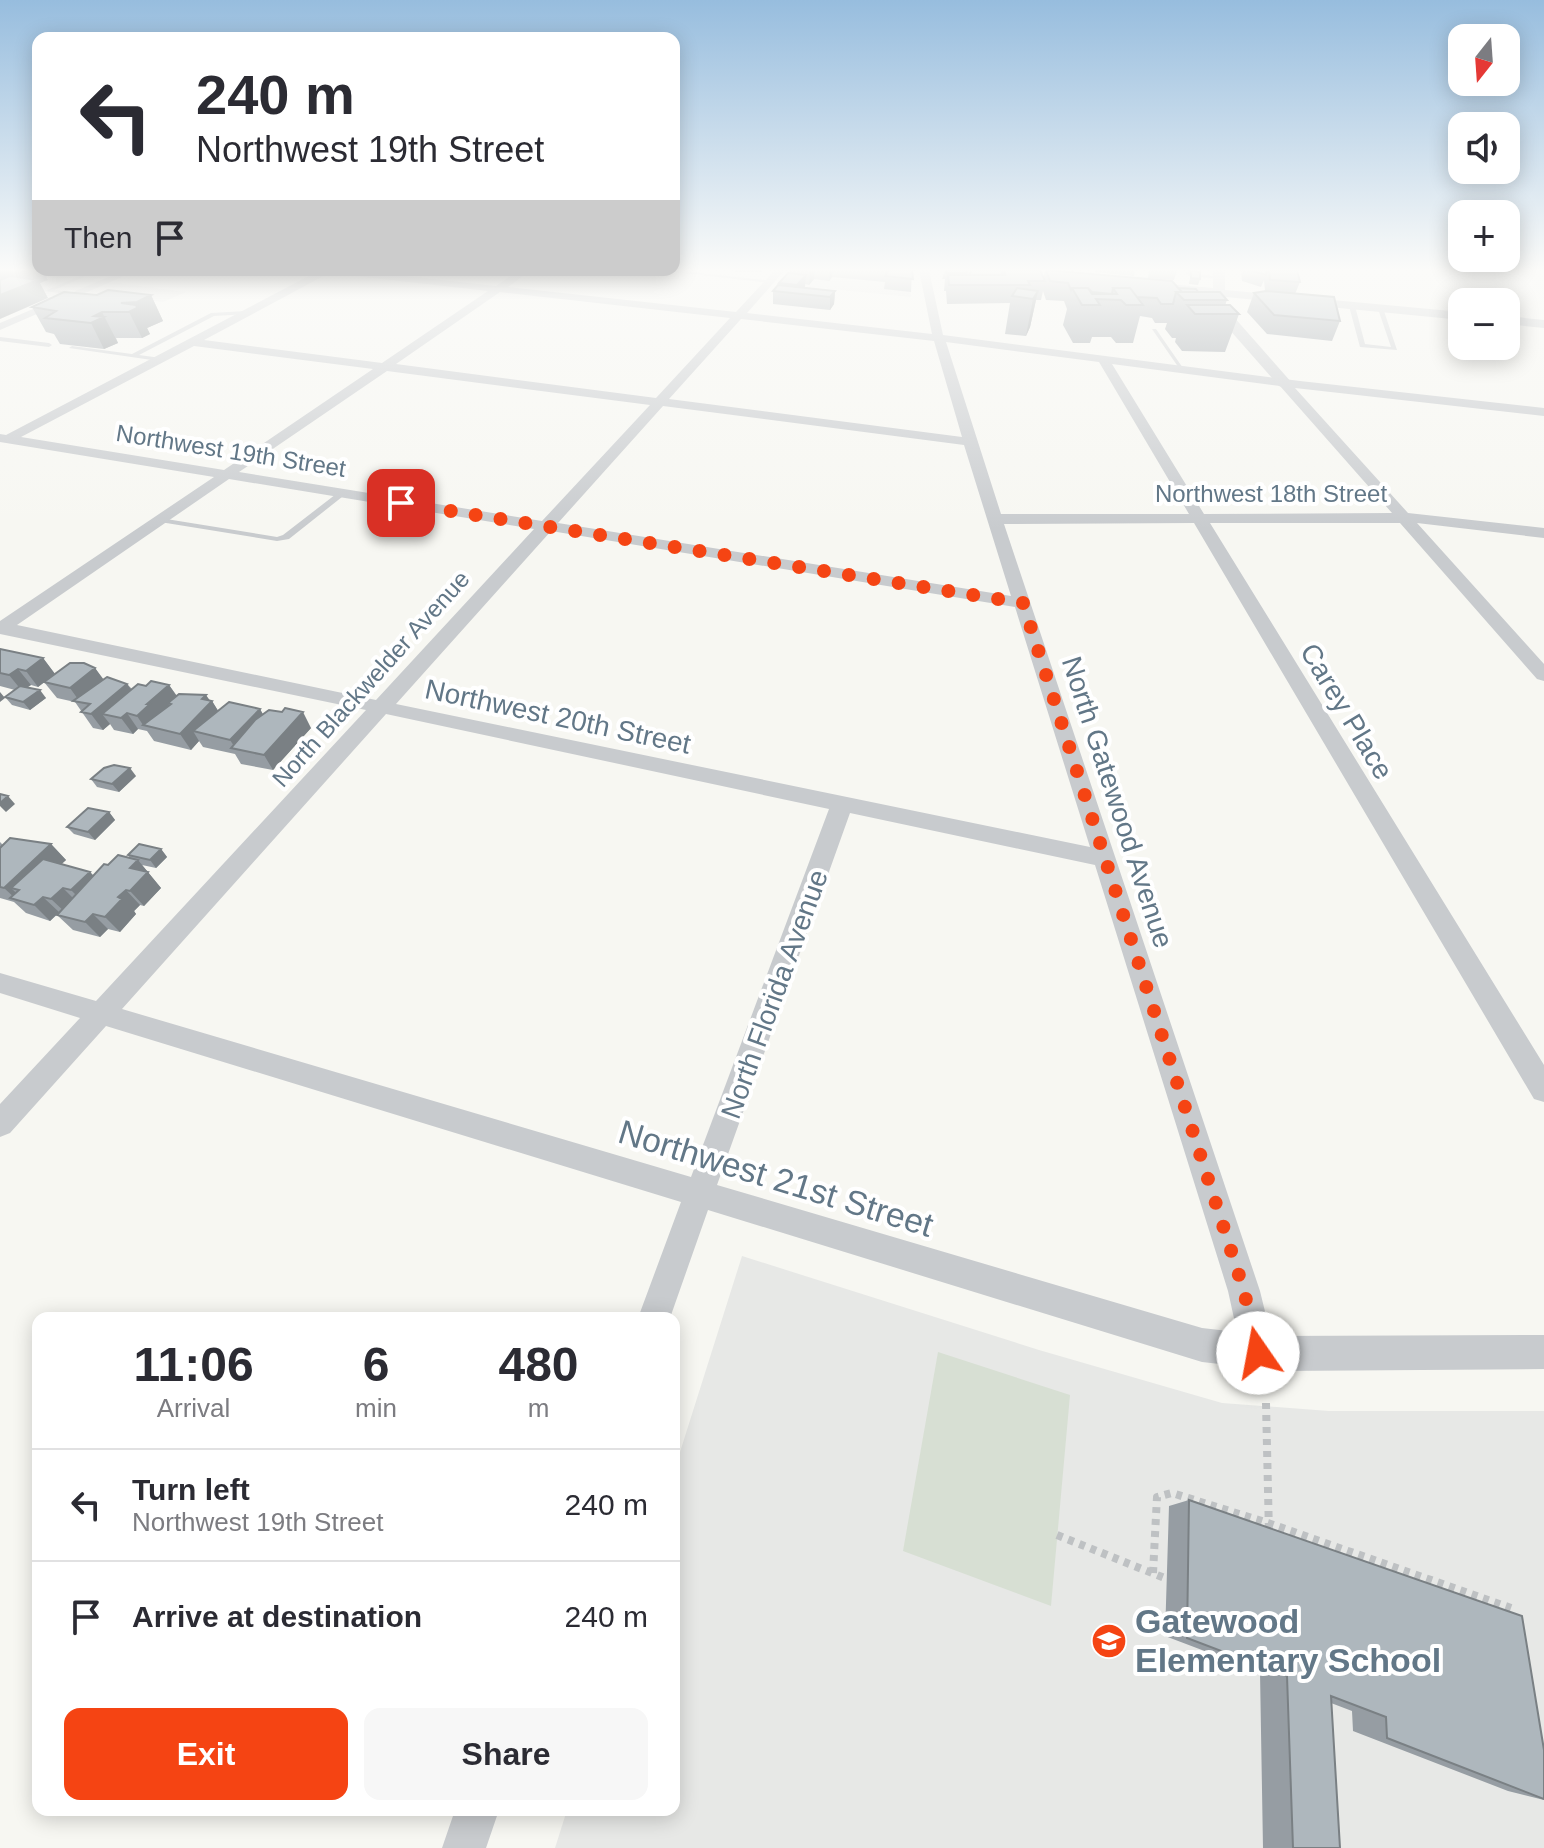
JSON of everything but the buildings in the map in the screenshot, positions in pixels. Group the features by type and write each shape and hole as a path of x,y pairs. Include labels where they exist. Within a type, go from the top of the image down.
{"street":[{"path":"4,438 165,356"},
{"path":"307,356 970,442"},
{"path":"1,628 399,356"},
{"name":"North Blackwelder Avenue","path":"0,1124 702,356"},
{"name":"North Gatewood Avenue","path":"944,356 1244,1291 1258,1353"},
{"path":"1081,356 1544,412"},
{"path":"1260,356 1544,675"},
{"name":"Carey Place","path":"1103,359 1544,1090"},
{"name":"Northwest 19th Street","path":"4,438 1023,603"},
{"name":"Northwest 18th Street","path":"997,519 1404,518 1544,533"},
{"name":"Northwest 20th Street","path":"1,628 1105,859"},
{"name":"North Florida Avenue","path":"656,1312 842,804"},
{"name":"Northwest 21st Street","path":"0,983 1202,1345 1258,1353 1544,1352"},
{"path":"464,1848 475,1816"}],"lane":[{"path":"134,356 159,359"},
{"path":"1173,356 1183,370"},
{"path":"160,520 277,539 286,537 343,493"}],"path":[{"path":"1266,1403 1269,1539"},
{"path":"1153,1573 1157,1497 1172,1493 1268,1523 1511,1608"},
{"path":"1057,1535 1167,1579"}],"shaded area":[{"name":"Gatewood Elementary School","path":"742,1256 1039,1350 1222,1403 1329,1411 1544,1411 1544,1848 555,1848 565,1816 680,1816 680,1452"},
{"path":"938,1352 1070,1395 1051,1606 903,1551"}],"place":[{"name":"Gatewood Elementary School","path":"1109,1641"}],"route":[{"path":"401,503 1023,603 1244,1291 1258,1353"}]}
